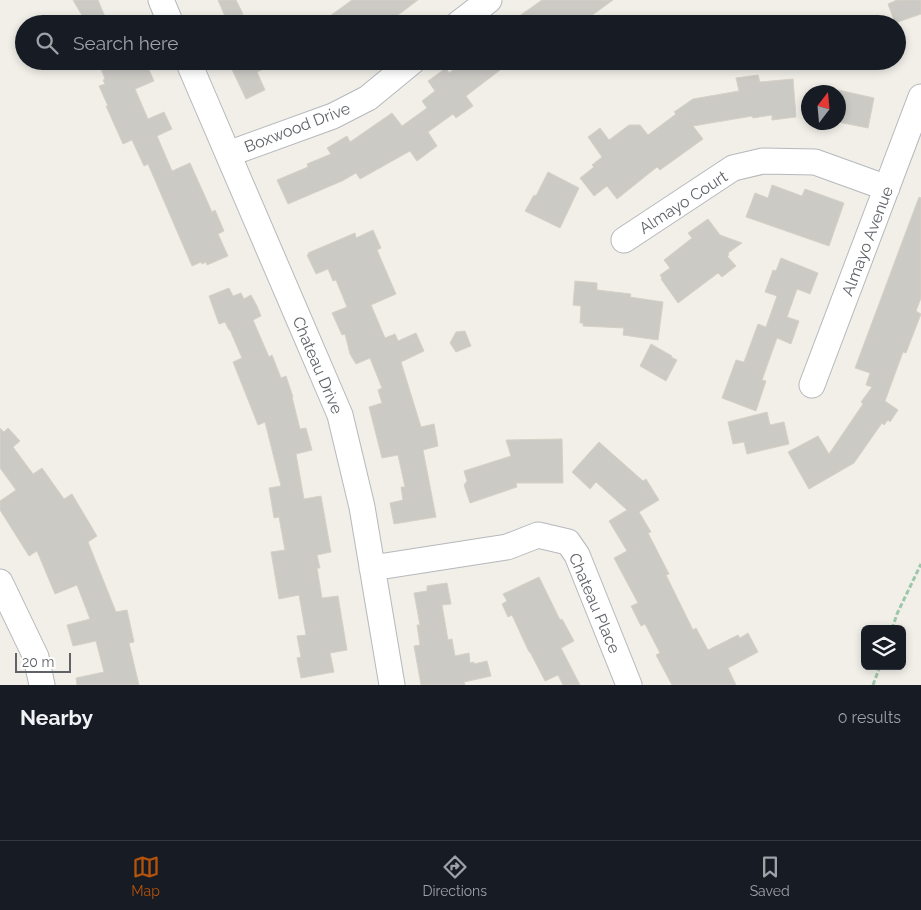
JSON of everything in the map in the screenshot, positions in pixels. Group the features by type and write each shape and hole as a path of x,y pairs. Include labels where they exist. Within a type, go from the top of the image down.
{"street":[{"path":"161,0 167,15"},
{"name":"Chateau Drive","path":"192,70 340,415 362,507 392,685"},
{"name":"Boxwood Drive","path":"228,154 333,116 368,98 402,70"},
{"name":"Almayo Avenue","path":"812,386 921,97"},
{"name":"Almayo Court","path":"624,240 733,168 763,161 815,162 887,188"},
{"name":"Chateau Place","path":"372,568 508,547 538,535 568,542 577,555 629,685"},
{"path":"0,582 36,657 42,685"}],"path":[{"path":"893,625 921,564"},
{"path":"873,685 879,670"}],"building":[{"path":"73,0 98,0 104,15 82,15"},
{"path":"218,0 236,0 243,14 224,15"},
{"path":"352,0 418,0 398,15 331,15"},
{"path":"542,0 613,0 592,15 521,15"},
{"path":"897,0 921,0 921,14 906,19 906,15 892,15 888,4"},
{"path":"102,70 149,70 154,81 135,89 148,119 164,112 172,129 157,136 172,171 190,163 212,212 215,210 224,231 218,234 228,256 207,265 206,262 202,264 201,262 192,266 148,164 144,166 132,140 123,144 99,86 105,84 103,80 105,79"},
{"path":"232,70 261,70 257,72 265,90 246,99"},
{"path":"443,70 447,70 449,73 453,70 500,70 466,96 473,106 456,118 453,114 428,132 437,146 417,161 410,151 360,179 356,173 288,204 277,180 308,167 307,164 331,154 327,148 347,136 350,142 392,113 402,126 427,108 422,101 435,91 428,81"},
{"path":"758,75 760,82 793,79 796,117 772,120 772,115 753,118 752,116 693,126 703,139 660,170 657,167 617,199 607,186 594,196 580,178 594,167 592,165 602,157 588,137 600,128 609,140 629,125 640,125 648,135 676,114 674,112 693,99 739,91 736,78"},
{"path":"846,92 874,98 868,128 846,124"},
{"path":"548,172 579,188 560,228 525,211 534,195 536,196"},
{"path":"772,185 802,196 805,189 844,203 829,246 746,217 755,193 768,198"},
{"path":"919,197 921,198 921,298 916,311 921,314 906,353 903,352 885,401 898,410 890,422 888,420 884,425 882,423 854,463 809,489 788,452 818,436 829,454 863,404 861,402 872,387 866,385 870,373 855,368"},
{"path":"708,219 720,235 742,243 728,253 729,255 727,256 736,266 722,277 718,273 678,303 661,279 660,275 670,268 664,260 692,238 688,233"},
{"path":"373,230 381,248 377,250 396,294 371,305 385,338 395,334 398,341 416,333 424,351 401,362 421,427 434,424 438,446 423,450 436,517 394,524 390,503 403,500 401,487 405,487 398,455 382,458 369,407 382,403 378,390 382,388 370,358 356,364 350,354 345,334 342,335 332,313 347,307 336,280 333,281 328,269 316,274 307,255 355,233 356,238"},
{"path":"781,258 818,273 810,294 797,289 787,317 799,321 791,344 777,338 762,380 766,381 756,411 722,398 736,360 744,362 758,324 766,327 777,296 765,292 773,270 776,271"},
{"path":"575,281 597,283 597,290 631,294 630,297 663,302 658,340 623,335 624,328 583,326 583,323 580,323 581,306 573,305"},
{"path":"229,288 233,296 241,293 244,299 251,295 261,316 253,320 269,357 272,355 281,378 286,376 300,429 306,428 312,450 296,454 304,499 321,496 331,552 317,555 320,568 317,568 322,598 338,596 347,650 330,653 334,672 301,678 297,658 301,657 297,636 306,635 299,595 279,599 271,552 285,550 279,517 274,518 269,488 281,486 265,422 258,425 233,362 242,358 225,322 219,324 209,296"},
{"path":"465,331 471,346 456,352 450,343 456,332"},
{"path":"651,344 677,360 666,381 640,366"},
{"path":"767,412 770,425 784,422 789,444 747,454 744,442 733,444 728,422"},
{"path":"0,428 4,432 8,428 20,441 13,447 33,474 42,468 64,499 72,494 97,536 88,542 116,612 127,610 134,642 129,643 139,685 77,685 76,678 104,672 96,641 73,646 67,625 90,619 77,585 55,594 37,551 29,556 0,510 0,501 16,490 0,468"},
{"path":"562,439 563,483 516,483 517,487 470,503 464,485 467,481 464,471 511,456 506,440"},
{"path":"599,442 643,481 646,479 659,500 639,512 651,532 648,533 669,574 666,575 693,630 696,628 708,650 738,635 740,638 748,633 758,652 728,668 736,685 672,685 656,655 660,653 645,624 641,626 631,606 638,603 614,558 627,551 609,521 627,510 596,482 590,489 572,472"},
{"path":"539,577 560,620 562,619 574,641 561,648 580,685 563,685 558,675 545,681 512,615 508,617 502,604 507,601 503,594"},
{"path":"447,583 451,604 442,605 448,640 452,639 455,656 469,653 470,663 487,661 491,676 464,682 465,685 421,685 414,646 420,645 417,625 420,625 414,593 427,591 427,586"}]}
